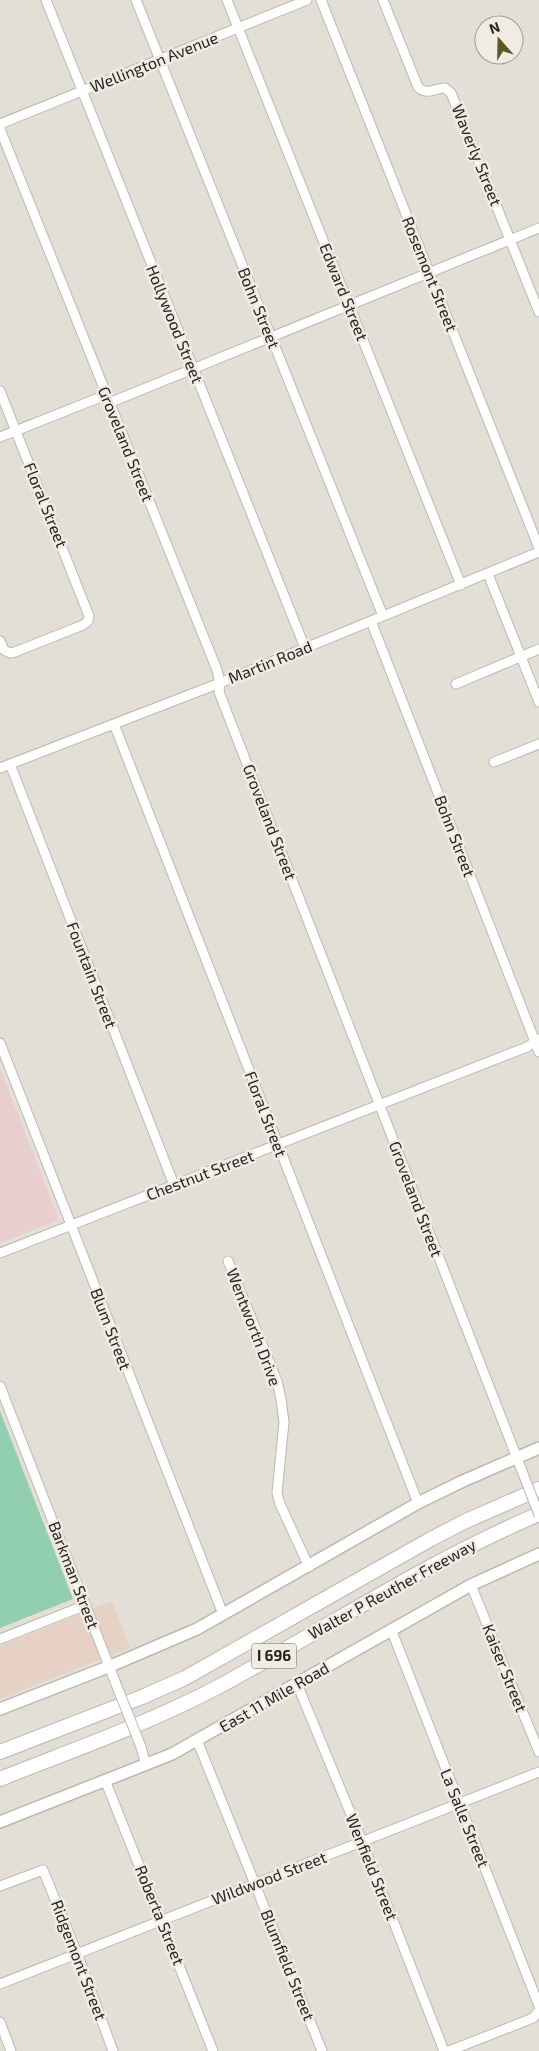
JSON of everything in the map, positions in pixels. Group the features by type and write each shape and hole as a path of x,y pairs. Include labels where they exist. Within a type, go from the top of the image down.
{"highway":[{"name":"Walter P Reuther Freeway","path":"0,1752 142,1697 185,1678 431,1539 539,1489"},
{"name":"Walter P Reuther Freeway","path":"0,1779 142,1723 189,1702 247,1671 444,1558 539,1514"}],"main road":[{"path":"0,1709 174,1640 309,1567 418,1503 539,1448"},
{"name":"East 11 Mile Road","path":"0,1822 172,1754 471,1585 539,1554"}],"street":[{"name":"Hollywood Street","path":"46,0 305,648"},
{"name":"Bohn Street","path":"136,0 383,616"},
{"name":"Edward Street","path":"227,0 461,585"},
{"name":"Wellington Avenue","path":"0,124 307,0"},
{"name":"Rosemont Street","path":"321,0 539,548"},
{"name":"Waverly Street","path":"383,0 418,87 429,92 445,88 451,93 539,312"},
{"name":"Groveland Street","path":"0,129 217,670 220,683 219,692 539,1514"},
{"path":"0,437 193,369 539,228"},
{"name":"Floral Street","path":"0,391 89,613 89,619 83,625 15,652 7,652 1,644"},
{"name":"Martin Road","path":"0,768 220,683 539,552"},
{"path":"488,574 539,702"},
{"name":"Bohn Street","path":"371,621 537,1041 539,1052"},
{"path":"456,684 539,649"},
{"name":"Floral Street","path":"114,724 418,1503"},
{"path":"494,762 539,744"},
{"name":"Fountain Street","path":"10,764 174,1185"},
{"name":"Chestnut Street","path":"0,1253 527,1047 537,1041"},
{"name":"Blum Street","path":"0,1043 223,1614"},
{"name":"Wentworth Drive","path":"228,1261 277,1381 284,1422 277,1494 309,1567"},
{"name":"Barkman Street","path":"0,1386 86,1605 108,1667 141,1747 146,1765"},
{"name":"Kaiser Street","path":"471,1585 539,1752"},
{"path":"0,1639 86,1605"},
{"name":"La Salle Street","path":"391,1630 539,2006"},
{"name":"Wenfield Street","path":"297,1684 362,1841 444,2051"},
{"name":"Blumfield Street","path":"197,1740 322,2051"},
{"name":"Wildwood Street","path":"0,1984 539,1772"},
{"name":"Roberta Street","path":"105,1780 213,2051"},
{"name":"Ridgemont Street","path":"0,1886 43,1870 78,1953 113,2051"},
{"path":"450,2051 533,2018 539,2012"},
{"path":"0,2022 11,2051"}],"shaded area":[{"path":"0,1068 59,1220 0,1243"},
{"path":"112,1601 130,1648 0,1699 0,1646"}],"green space":[{"path":"0,1411 73,1599 0,1628"}]}
